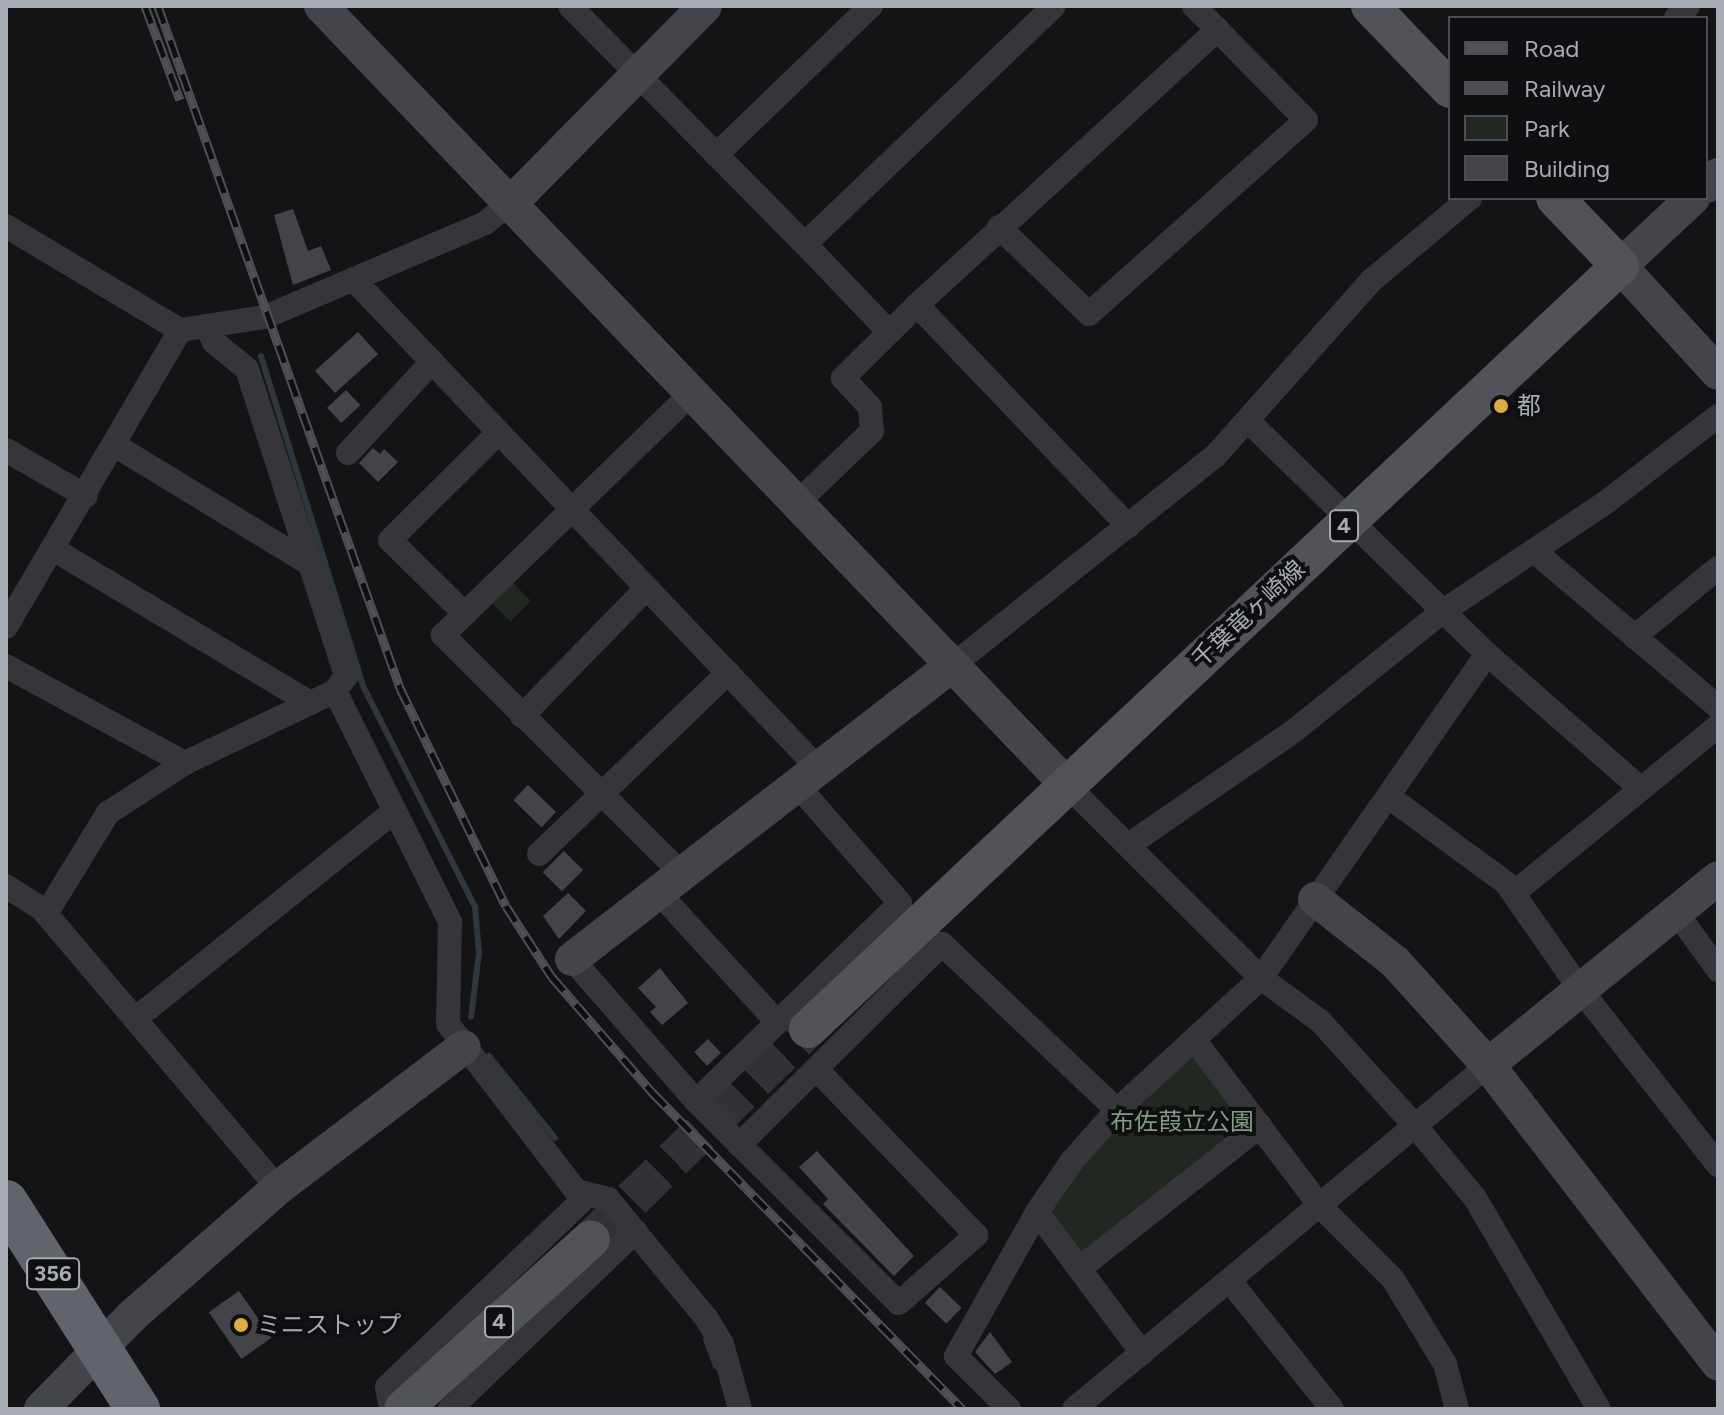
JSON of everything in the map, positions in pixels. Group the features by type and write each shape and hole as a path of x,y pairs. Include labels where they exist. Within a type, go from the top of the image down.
{"highway":[{"name":"356","path":"6,1202 138,1409"}],"main road":[{"path":"1370,6 1448,87"},
{"path":"1557,200 1620,266"},
{"name":"千葉竜ヶ崎線","path":"793,1026 1066,784 1620,266"},
{"name":"4","path":"403,1409 591,1239"}],"street":[{"path":"321,6 799,501 1066,784 1130,844 1261,978 1320,1021 1417,1128 1475,1198 1599,1409"},
{"path":"570,6 888,331"},
{"path":"6,226 180,330 248,321 355,281 485,223 511,203 705,6"},
{"path":"716,155 871,6"},
{"path":"805,244 1054,6"},
{"path":"999,227 1089,314 1306,120 1194,6"},
{"path":"799,501 872,431 870,407 843,378 888,331 999,227 1218,29"},
{"path":"818,1071 976,1235 899,1303 696,1101 572,959 953,665 1216,455 1372,280 1468,200"},
{"path":"1691,200 1620,266 1718,373"},
{"path":"355,281 728,673 900,903 793,1026 696,1101"},
{"path":"917,305 1128,526"},
{"path":"46,914 108,813 185,763 335,691 346,676 247,369 214,342 207,327"},
{"path":"6,627 15,591 53,549 116,446 180,330"},
{"path":"348,453 432,362"},
{"path":"693,392 443,635 599,797 793,1026"},
{"path":"1130,844 1295,730 1442,612 1534,551 1718,416"},
{"path":"1248,421 1442,612 1639,787"},
{"path":"465,614 390,540 499,432"},
{"path":"116,446 310,564"},
{"path":"6,450 86,496"},
{"path":"53,549 310,703"},
{"path":"1534,551 1718,707"},
{"path":"1634,637 1718,568"},
{"path":"522,716 647,588"},
{"path":"1009,1409 956,1356 1037,1212 1072,1161 1117,1110 1196,1042 1261,978 1487,654"},
{"path":"6,666 185,763"},
{"path":"539,854 728,673"},
{"path":"335,691 450,922 448,1024 576,1191 608,1199 722,1344 740,1409"},
{"path":"1514,893 1639,787 1718,726"},
{"path":"1389,797 1514,893 1580,989 1718,1165"},
{"path":"135,1019 395,811"},
{"path":"1074,1409 1718,878"},
{"path":"6,886 46,914 278,1188"},
{"path":"1315,899 1395,962 1488,1065 1718,1364"},
{"path":"1676,912 1718,970"},
{"path":"739,1145 818,1071 833,1049 942,944 1117,1110"},
{"path":"1196,1042 1321,1207 1393,1279 1445,1364 1457,1409"},
{"path":"41,1409 100,1346 278,1188 464,1047"},
{"path":"1079,1269 1260,1126"},
{"path":"391,1409 387,1387 587,1196"},
{"path":"1037,1212 1142,1353"},
{"path":"450,1409 636,1231"},
{"path":"1230,1281 1321,1405"}],"green space":[{"path":"509,579 531,601 510,621 488,600"},
{"name":"布佐葭立公園","path":"1196,1042 1260,1126 1079,1269 1037,1212"}],"building":[{"path":"293,209 308,251 321,246 331,270 293,285 274,215"},
{"path":"358,332 378,354 335,393 315,371"},
{"path":"346,390 360,405 341,423 327,408"},
{"path":"373,448 380,454 384,449 398,462 378,482 359,463"},
{"path":"528,785 556,812 541,827 513,800"},
{"path":"564,851 583,870 562,891 543,872"},
{"path":"568,893 586,911 559,939 543,916"},
{"path":"660,968 688,1003 662,1025 650,1012 656,1007 638,988"},
{"path":"708,1039 721,1053 707,1066 694,1052"},
{"path":"817,1151 914,1256 894,1276 823,1204 828,1199 799,1167"},
{"path":"940,1287 962,1308 946,1324 925,1303"},
{"name":"ミニストップ","path":"239,1291 272,1338 241,1359 209,1312"},
{"path":"990,1332 1012,1362 995,1374 975,1352"}],"waterway":[{"path":"261,356 364,688 475,907 479,953 471,1017"},
{"path":"489,1056 555,1138"},
{"path":"706,1339 716,1366"}],"tunnel":[{"path":"591,1239 808,1029"}],"railway":[{"path":"145,6 180,100"},
{"path":"158,6 400,688 506,906 552,977 653,1093 962,1409"}],"place":[{"name":"都","path":"1501,406"},
{"name":"ミニストップ","path":"241,1325"}]}
